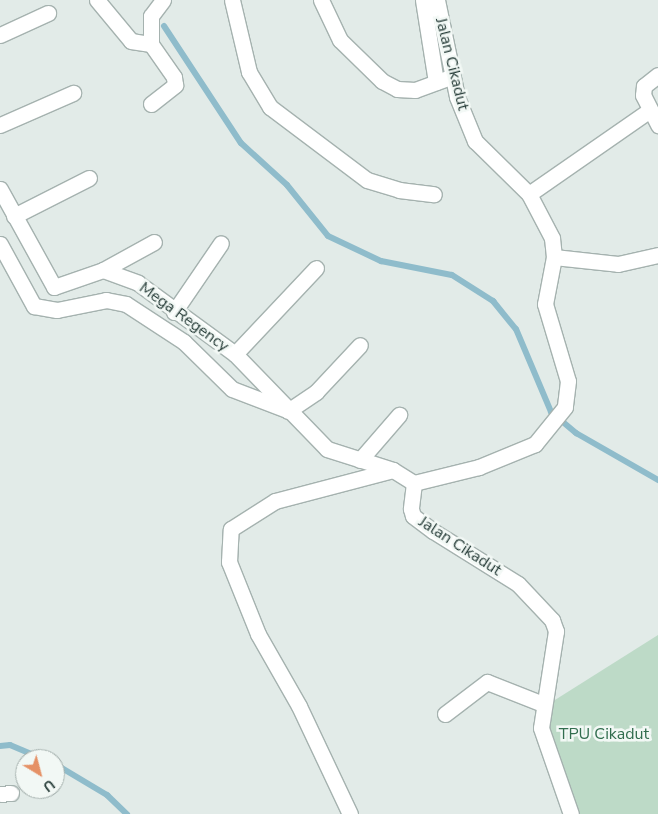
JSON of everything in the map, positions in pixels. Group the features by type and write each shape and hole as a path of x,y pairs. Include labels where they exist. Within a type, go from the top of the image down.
{"street":[{"path":"97,0 131,41 151,44"},
{"path":"151,104 175,85 174,77 151,44 151,16 163,0"},
{"path":"232,0 249,72 270,108 368,180 399,190 434,194"},
{"path":"423,0 436,82"},
{"name":"Jalan Cikadut","path":"437,0 453,76 475,141 529,194 552,238 554,257 545,304 568,381 565,407 551,428 536,444 504,459 414,483 413,516 518,584 552,620 556,631 543,704 541,728 571,814"},
{"path":"324,1 327,19 340,40 382,81 397,89 415,90 453,76"},
{"path":"0,34 48,13"},
{"path":"658,75 644,86 650,110 658,125"},
{"path":"0,125 73,93"},
{"path":"529,194 650,110"},
{"path":"14,216 89,178"},
{"path":"0,189 54,287 103,270 154,242"},
{"path":"174,312 221,243"},
{"name":"Mega Regency","path":"0,244 34,306 57,310 106,300 126,304 184,342 232,389 288,411"},
{"path":"554,257 618,264 658,256"},
{"path":"235,354 316,268"},
{"name":"Mega Regency","path":"103,270 138,282 174,312 235,354 288,411 327,449 392,470 414,483"},
{"path":"288,411 316,392 360,345"},
{"path":"360,460 399,414"},
{"path":"350,814 299,706 258,634 229,562 230,538 232,529 246,517 275,501 392,470"},
{"path":"444,714 486,682 543,704"}],"green space":[{"name":"TPU Cikadut","path":"658,635 658,814 578,814 549,744 547,705"}],"waterway":[{"path":"164,26 241,143 287,185 328,236 381,261 452,275 493,301 516,329 551,412 576,433 658,480"},
{"path":"0,746 10,745 19,749"},
{"path":"65,770 107,795 127,814"}]}
